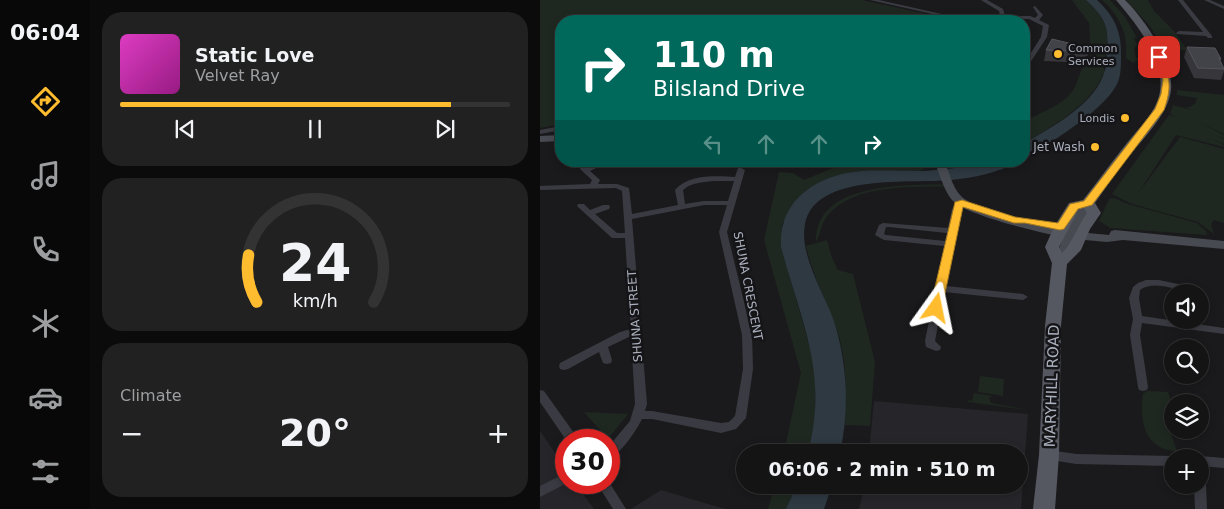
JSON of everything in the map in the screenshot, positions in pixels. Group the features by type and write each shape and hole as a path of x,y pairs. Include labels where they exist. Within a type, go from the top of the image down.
{"main road":[{"name":"MARYHILL ROAD","path":"1060,263 1074,250 1070,231 1074,206 1088,203 1157,113 1165,94 1167,80 1161,62 1139,22 1120,0"},
{"path":"540,139 555,138"},
{"path":"941,167 950,191 962,203 1022,224 1114,239 1122,236 1224,245"},
{"name":"MARYHILL ROAD","path":"1044,509 1049,455 1053,321 1060,263 1052,247 1094,213 1088,203"}],"street":[{"path":"872,0 942,15"},
{"path":"984,0 998,7 1001,15"},
{"path":"1179,33 1209,35 1180,0"},
{"path":"1206,0 1224,8"},
{"path":"1035,6 1041,15 1036,20"},
{"path":"1030,20 1036,20 1046,25 1041,43 1030,59"},
{"path":"540,132 555,129"},
{"path":"585,170 593,167"},
{"path":"540,188 593,187 596,180 585,170"},
{"name":"SHUNA CRESCENT","path":"639,415 652,415 721,428 732,426 740,418 746,382 748,347 746,331 723,234 740,175 703,179 682,186 680,190 682,207"},
{"name":"SHUNA STREET","path":"593,187 606,186 625,189 641,404 639,415"},
{"path":"628,217 708,203 731,203"},
{"path":"936,348 930,344 930,341 957,207 962,203"},
{"path":"581,206 615,236 629,235"},
{"path":"590,213 606,207"},
{"path":"949,244 884,237 880,234 882,226 889,225 952,231"},
{"path":"1143,387 1135,335 1138,319 1134,298 1136,289 1140,286 1157,283 1164,284"},
{"path":"940,288 1023,297"},
{"path":"1138,319 1224,331"},
{"path":"564,366 624,334 636,331"},
{"path":"602,346 607,360"},
{"path":"540,394 565,429"},
{"path":"620,439 639,415"},
{"path":"1049,455 1076,459 1164,461"},
{"path":"1209,462 1224,463"},
{"path":"540,492 555,484"},
{"path":"610,494 620,509"},
{"path":"1201,494 1202,509"}],"shaded area":[{"path":"540,0 862,0 931,15 555,15 555,125 540,128"},
{"path":"1072,0 1086,0 1103,20 1107,34 1105,60 1091,58 1089,23"},
{"path":"1086,0 1097,0 1113,19 1119,32 1121,68 1114,90 1092,113 1078,124 1030,155 1030,140 1060,122 1083,104 1100,82 1105,70 1107,34 1104,22 1097,11"},
{"path":"1102,0 1110,0 1125,17 1137,38 1134,38 1137,45 1134,48 1136,58 1140,59 1133,63 1126,58 1126,41 1122,26 1114,12"},
{"path":"1126,0 1148,0 1154,11 1175,32 1187,50 1169,51 1164,49 1149,25"},
{"path":"1101,65 1105,71 1091,94 1070,113 1030,140 1030,118 1050,109 1067,97 1074,89 1084,66"},
{"path":"1177,90 1224,95 1224,134 1196,121 1224,135 1224,138 1217,136 1224,139 1224,144 1212,139 1224,145 1224,147 1176,135 1137,195 1180,137 1224,149 1224,223 1214,220 1211,224 1214,234 1198,222 1132,204 1112,194 1169,115 1177,117 1170,114 1173,105 1192,110 1185,107 1195,104 1197,98 1177,95"},
{"path":"835,167 927,167 920,171 859,171 826,179 805,191 782,224 781,247 814,361 816,381 815,427 810,444 786,444 801,373 764,240 779,172 793,173 804,180"},
{"path":"963,167 1006,167 969,178 891,182 846,188 827,196 813,207 805,224 804,236 809,261 834,321 842,353 846,386 845,419 842,444 810,444 814,424 814,372 804,324 781,247 782,230 786,216 793,203 803,193 816,184 845,173 861,171 922,171"},
{"path":"954,184 955,186 887,189 854,197 840,204 828,215 816,242 820,222 831,207 848,196 869,190 892,187"},
{"path":"1114,198 1128,204 1197,223 1206,231 1207,235 1110,228 1099,221 1109,199"},
{"path":"827,240 832,258 838,270 853,274 875,362 870,426 845,425 845,372 840,340 813,270 806,246"},
{"path":"980,376 1004,379 1003,396 978,392"},
{"path":"1147,391 1168,392 1169,394 1164,394 1164,439 1173,439 1176,449 1166,449 1158,446 1146,433 1142,415 1143,394"},
{"path":"974,393 993,396 989,398 991,403 1028,410 968,402 968,400 972,401"},
{"path":"874,401 1028,414 1026,444 870,444"},
{"path":"584,412 628,414 616,429 599,429"},
{"path":"540,431 555,453 555,494 583,494 594,509 540,509"},
{"path":"661,490 708,504 726,509 631,509"},
{"path":"772,494 793,494 786,509 768,509"},
{"path":"793,494 829,494 824,509 786,509"},
{"path":"863,494 1022,494 1021,509 859,509"}],"building":[{"path":"1052,39 1089,48 1088,52 1046,50"},
{"path":"1187,47 1215,48 1224,69 1198,68"}],"place":[{"name":"Common Services","path":"1058,54"},
{"name":"Londis","path":"1125,118"},
{"name":"Jet Wash","path":"1095,147"}],"route":[{"path":"936,308 958,204 962,203 1014,220 1025,220 1060,227 1074,206 1088,203 1128,148 1160,110 1167,80 1159,57"}]}
